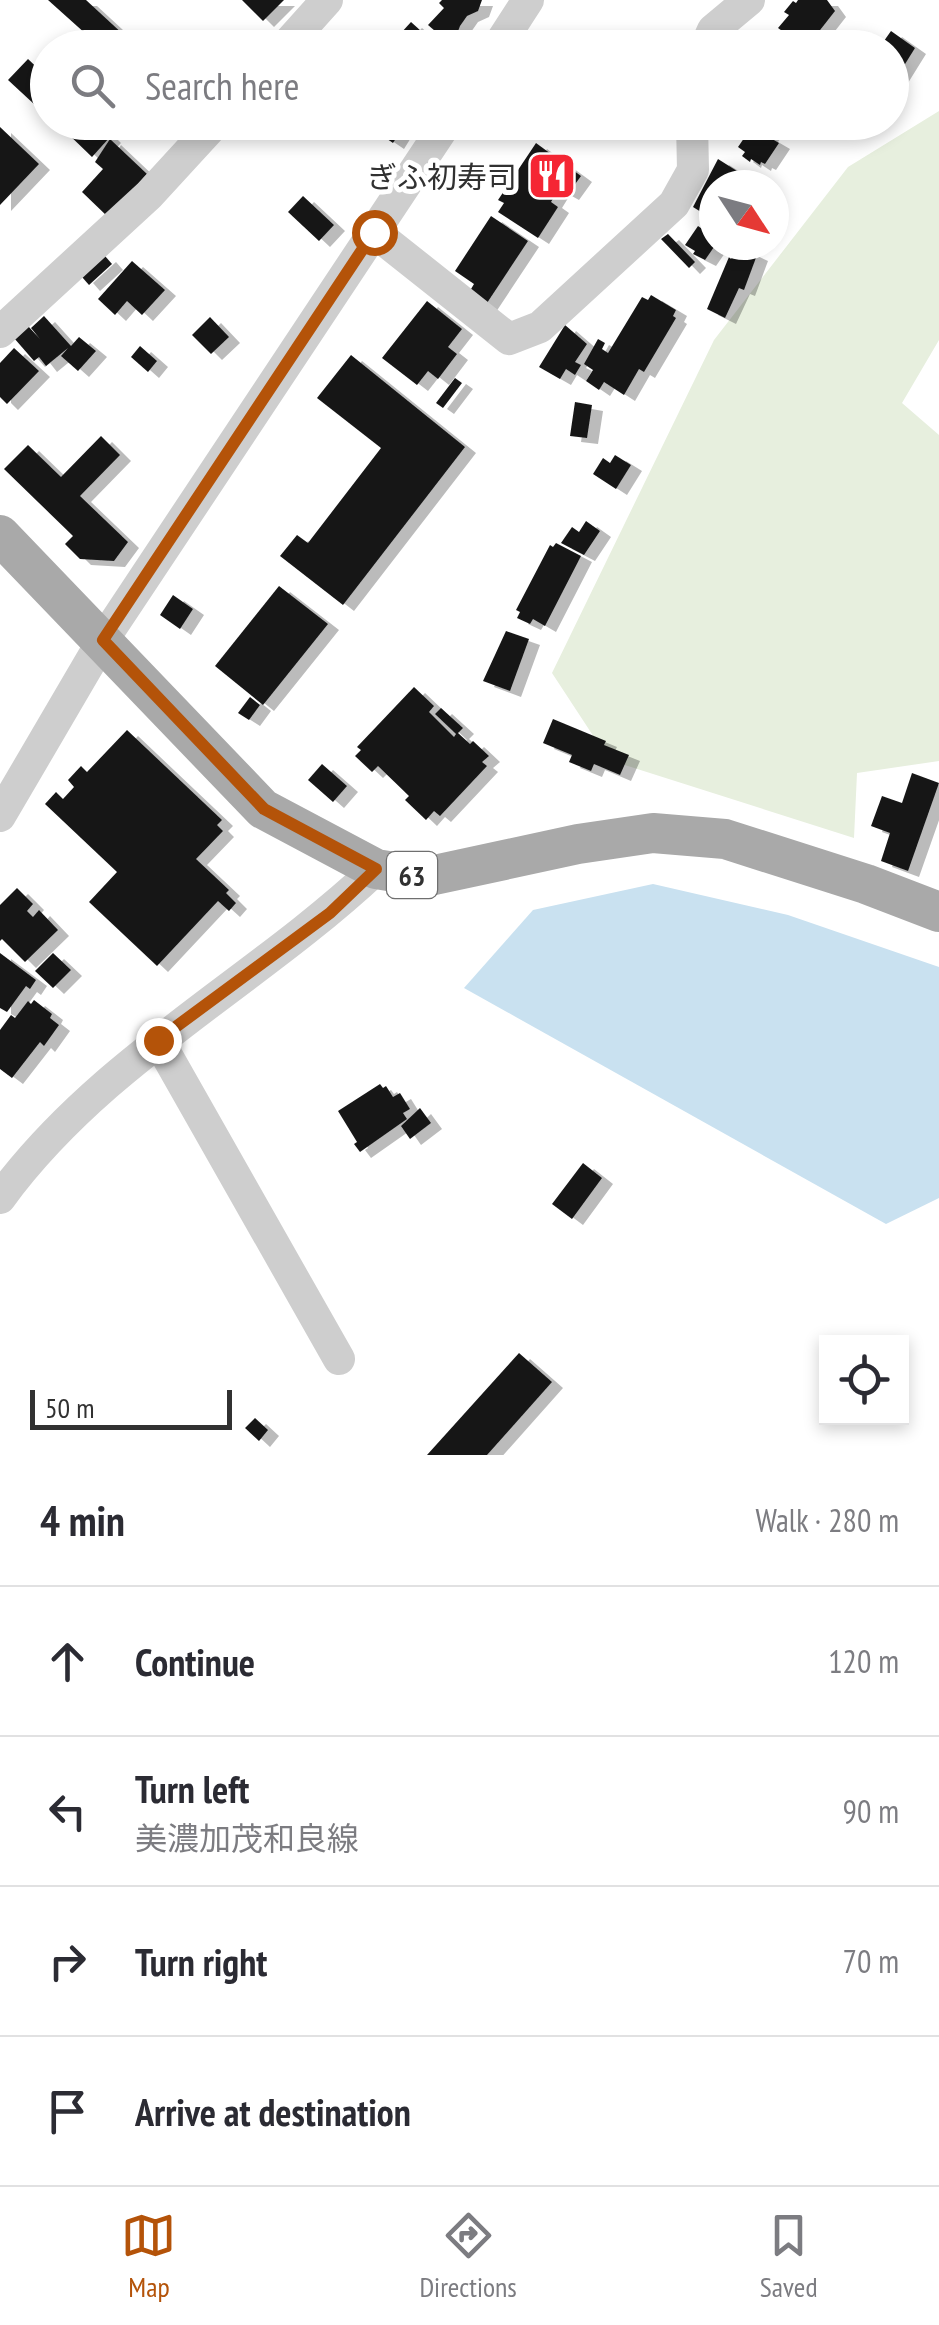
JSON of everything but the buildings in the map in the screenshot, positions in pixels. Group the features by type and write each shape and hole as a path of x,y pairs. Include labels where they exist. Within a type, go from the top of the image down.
{"main road":[{"name":"63","path":"0,535 264,809 376,869 426,877 578,844 653,833 726,839 939,912"}],"street":[{"path":"300,30 327,0"},
{"path":"509,30 528,0"},
{"path":"713,30 748,0"},
{"path":"0,332 136,206 199,140"},
{"path":"0,816 103,640 435,140"},
{"path":"374,232 509,339 540,326 674,204 693,170 692,140"},
{"path":"0,1198 20,1171 158,1040 330,913 376,869"},
{"path":"158,1040 339,1359"}],"green space":[{"path":"939,111 939,340 902,403 939,435 939,761 857,773 854,838 609,760 552,673 714,340 776,260 789,260 789,243 848,167 892,140 909,140 909,129"}],"water":[{"path":"653,884 788,915 939,967 939,1198 886,1224 464,988 533,910"}],"place":[{"name":"ぎふ初寿司","path":"552,176"}],"route":[{"path":"158,1040 330,913 376,869 264,809 103,640 374,232"}]}
